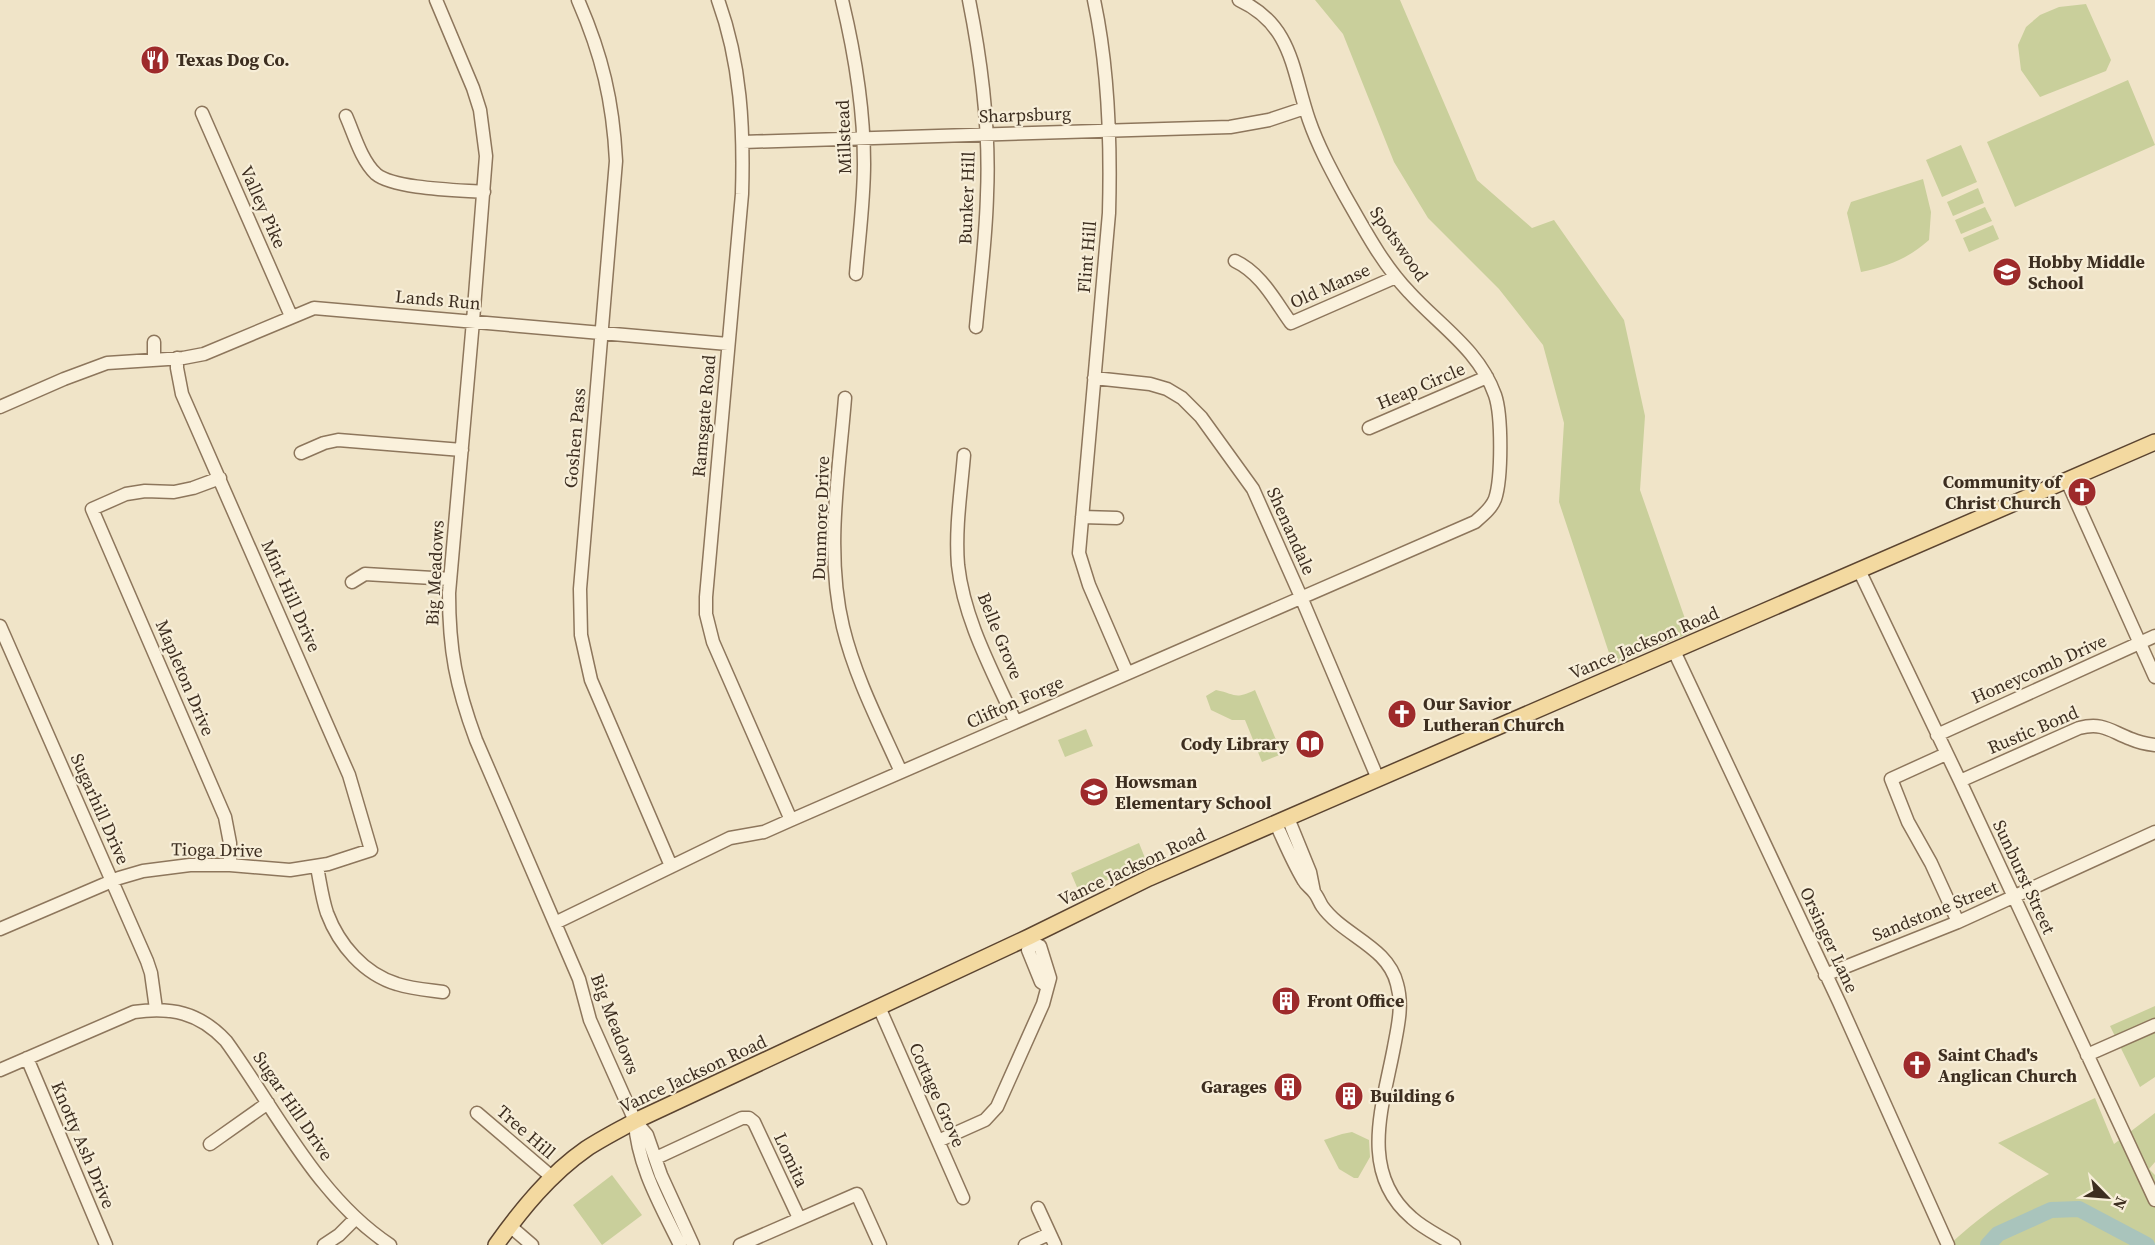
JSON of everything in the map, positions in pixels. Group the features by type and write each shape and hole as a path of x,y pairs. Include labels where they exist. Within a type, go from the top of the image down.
{"main road":[{"name":"Vance Jackson Road","path":"500,1243 510,1226 553,1178 588,1148 635,1121 879,1007 1030,943 1149,878 2155,442"}],"street":[{"name":"Big Meadows","path":"436,0 474,88 480,110 486,156 450,579 449,632 454,670 463,706 476,740 579,979 590,1020 635,1121 647,1135 661,1175 693,1245"},
{"name":"Goshen Pass","path":"578,0 599,53 614,124 614,188 580,589 581,635 591,680 671,866"},
{"name":"Ramsgate Road","path":"718,0 733,50 741,102 742,194 705,597 706,614 713,642 791,820"},
{"name":"Millstead","path":"842,0 859,80 863,139 863,184 856,274"},
{"name":"Bunker Hill","path":"969,0 980,56 987,134 987,196 976,327"},
{"name":"Flint Hill","path":"1094,0 1103,54 1109,130 1109,213 1079,553 1127,673"},
{"name":"Spotswood","path":"1239,0 1267,20 1285,42 1305,108 1321,150 1345,195 1396,277 1468,349 1487,377 1495,395 1501,421 1498,486 1495,499 1488,511"},
{"name":"Sharpsburg","path":"743,142 1251,125 1305,108"},
{"name":"Valley Pike","path":"202,113 291,316"},
{"path":"346,116 364,158 375,173 386,180 400,184 484,192"},
{"name":"Old Manse","path":"1235,261 1256,275 1291,323 1396,277"},
{"name":"Lands Run","path":"0,407 91,368 116,362 177,358 218,350 291,316 314,308 728,344"},
{"path":"154,342 154,359"},
{"name":"Mint Hill Drive","path":"177,358 182,394 349,775 371,850"},
{"name":"Heap Circle","path":"1369,428 1487,377"},
{"name":"Shenandale","path":"1094,378 1159,386 1182,398 1196,410 1253,489 1378,779"},
{"name":"Dunmore Drive","path":"845,398 835,522 836,592 852,660 901,772"},
{"path":"301,453 324,443 338,440 462,450"},
{"name":"Belle Grove","path":"964,454 957,544 962,588 975,630 1015,721"},
{"name":"Mapleton Drive","path":"220,478 174,492 145,491 126,494 92,509 225,817 230,843 230,865"},
{"path":"2067,481 2155,677"},
{"name":"Clifton Forge","path":"555,923 730,838 764,832 1475,522 1488,511"},
{"path":"1082,517 1117,518"},
{"name":"Sunburst Street","path":"1859,570 2155,1200"},
{"path":"352,582 365,574 450,579"},
{"name":"Sugarhill Drive","path":"0,626 151,973 156,1009"},
{"name":"Honeycomb Drive","path":"1937,735 2155,636"},
{"name":"Orsinger Lane","path":"1674,651 1948,1245"},
{"name":"Rustic Bond","path":"1960,781 2079,728 2091,725 2155,745"},
{"path":"1946,754 1891,779 1908,822 1931,863 1958,922"},
{"path":"1282,821 1305,884 1314,892 1333,918 1381,956 1397,982 1400,1000 1399,1024 1377,1138 1380,1168 1392,1196 1405,1212 1421,1225 1454,1245"},
{"name":"Sandstone Street","path":"1825,975 2014,898 2155,832"},
{"name":"Tioga Drive","path":"0,929 112,881 158,868 230,865 275,870 317,867 371,850"},
{"path":"317,867 332,925 362,965 396,984 443,992"},
{"path":"938,1142 985,1120 997,1107 1042,1004 1050,978 1040,946 1030,943 1023,956 1029,967 1036,969 1041,982 1047,986"},
{"name":"Cottage Grove","path":"879,1007 963,1198"},
{"path":"0,1070 121,1017 156,1009"},
{"name":"Sugar Hill Drive","path":"156,1009 187,1014 212,1028 232,1049 323,1182 355,1219 390,1245"},
{"path":"2087,1055 2155,1025"},
{"name":"Knotty Ash Drive","path":"27,1058 106,1245"},
{"path":"210,1144 268,1103"},
{"name":"Tree Hill","path":"477,1113 553,1178"},
{"name":"Lomita","path":"656,1158 742,1118 750,1119 754,1122 799,1218"},
{"name":"Big Meadows","path":"635,1121 636,1142 649,1179 680,1245"},
{"path":"740,1245 760,1241 799,1218 857,1194 880,1245"},
{"path":"1025,1245 1052,1239 1038,1208"},
{"path":"324,1245 355,1219"},
{"path":"510,1226 532,1245"}],"green space":[{"path":"1315,0 1400,0 1477,180 1532,228 1554,220 1624,320 1645,416 1640,490 1690,633 1613,665 1559,502 1564,423 1543,345 1499,289 1428,218 1394,162 1343,34"},
{"path":"2086,4 2111,60 2106,71 2040,97 2021,70 2018,45 2026,27 2040,15 2059,7"},
{"path":"2128,80 2155,145 2015,207 1987,142"},
{"path":"1961,145 1977,182 1942,197 1926,160"},
{"path":"1923,179 1931,212 1929,240 1897,261 1861,272 1847,213 1851,202"},
{"path":"1978,188 1984,203 1953,216 1947,202"},
{"path":"1985,207 1992,221 1961,234 1955,220"},
{"path":"1993,225 1999,239 1969,252 1963,238"},
{"path":"1216,690 1239,695 1255,690 1282,754 1262,762 1245,720 1232,720 1211,710 1206,696"},
{"path":"1086,729 1093,746 1065,757 1058,740"},
{"path":"1139,843 1147,863 1079,892 1071,873"},
{"path":"2155,1006 2155,1077 2140,1087 2110,1026"},
{"path":"2095,1098 2114,1144 2155,1113 2155,1162 2149,1169 2155,1175 2155,1245 1949,1245 1997,1206 2049,1174 1998,1143"},
{"path":"1352,1132 1369,1140 1370,1157 1358,1178 1339,1169 1324,1140"},
{"path":"612,1175 642,1215 602,1245 573,1205"}],"waterway":[{"path":"1988,1245 1998,1234 2051,1210 2079,1209 2147,1245"}],"place":[{"name":"Texas Dog Co.","path":"155,60"},
{"name":"Hobby Middle School","path":"2007,272"},
{"name":"Community of Christ Church","path":"2082,492"},
{"name":"Our Savior Lutheran Church","path":"1402,714"},
{"name":"Cody Library","path":"1310,744"},
{"name":"Howsman Elementary School","path":"1094,792"},
{"name":"Front Office","path":"1286,1001"},
{"name":"Saint Chad's Anglican Church","path":"1917,1065"},
{"name":"Garages","path":"1288,1087"},
{"name":"Building 6","path":"1349,1096"}]}
